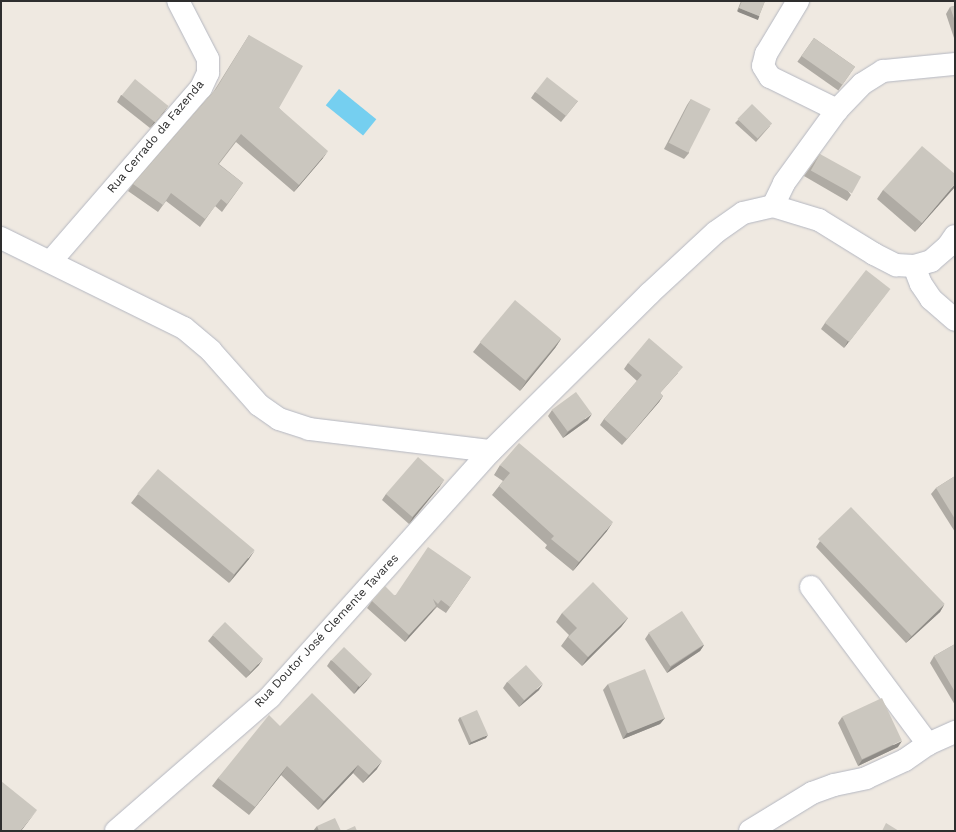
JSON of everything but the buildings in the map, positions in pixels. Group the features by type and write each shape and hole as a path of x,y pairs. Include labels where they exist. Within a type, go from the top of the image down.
{"street":[{"name":"Rua Cerrado da Fazenda","path":"51,261 200,88 208,73 208,59 178,1"},
{"path":"798,1 766,54 763,66 770,77 837,110"},
{"path":"955,64 883,71 862,84 837,110 784,183 773,206 820,220 874,254 896,265 914,266 932,261 948,246 955,236"},
{"name":"Rua Doutor José Clemente Tavares","path":"116,831 270,696 491,451 649,294 716,232 743,213 773,206"},
{"path":"1,238 51,261 184,328 211,351 259,405 278,419 309,429 491,451"},
{"path":"914,266 921,284 932,299 955,320"},
{"path":"811,587 928,744"},
{"path":"750,831 812,793 834,785 866,778 905,760 928,744 955,732"}],"water":[{"path":"339,89 376,119 363,136 326,105"}]}
